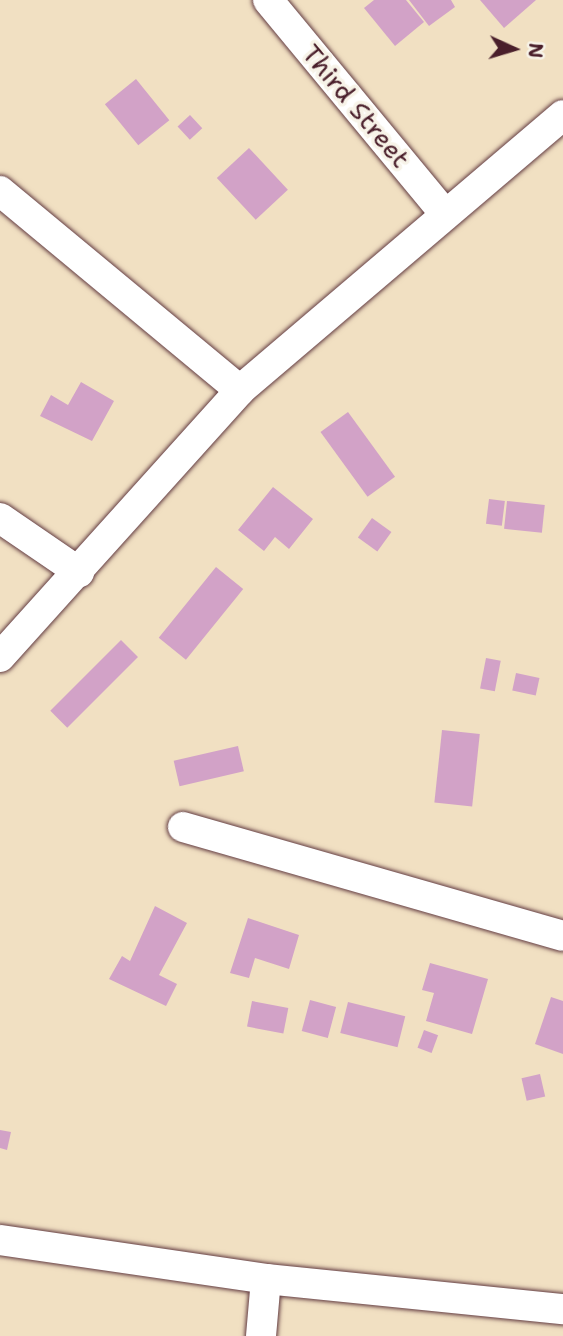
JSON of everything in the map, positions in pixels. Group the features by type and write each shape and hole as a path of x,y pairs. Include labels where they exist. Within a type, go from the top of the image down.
{"street":[{"name":"Third Street","path":"268,0 444,213"},
{"path":"0,657 240,390 444,213 563,115"},
{"path":"0,191 240,390"},
{"path":"0,518 79,572"},
{"path":"183,827 563,936"},
{"path":"0,1240 265,1279 563,1309"},
{"path":"261,1336 265,1279"}],"building":[{"path":"374,0 406,0 424,22 395,46 364,8"},
{"path":"409,0 451,0 455,7 429,26"},
{"path":"480,0 536,0 504,28"},
{"path":"136,79 169,120 138,145 105,104"},
{"path":"190,115 202,128 190,140 178,127"},
{"path":"249,148 288,190 256,220 217,178"},
{"path":"81,382 114,401 92,441 40,416 51,395 68,405"},
{"path":"348,412 395,477 368,497 320,432"},
{"path":"273,487 313,519 289,549 275,537 264,551 238,530"},
{"path":"489,499 505,501 502,526 486,524"},
{"path":"507,501 545,505 542,533 504,529"},
{"path":"372,518 391,532 377,552 358,537"},
{"path":"216,567 243,589 186,660 159,638"},
{"path":"121,640 138,657 67,728 50,711"},
{"path":"486,658 501,661 495,691 480,688"},
{"path":"516,673 539,678 536,696 512,691"},
{"path":"442,730 480,734 472,807 434,803"},
{"path":"238,746 244,771 180,786 174,761"},
{"path":"155,906 187,923 159,975 177,984 166,1006 109,979 122,956 130,961"},
{"path":"248,918 299,935 289,969 255,958 249,978 230,973"},
{"path":"430,963 488,979 472,1034 426,1021 434,993 422,990"},
{"path":"551,997 563,1001 563,1054 535,1044"},
{"path":"310,1000 336,1007 328,1038 302,1031"},
{"path":"252,1001 288,1008 283,1034 247,1027"},
{"path":"348,1002 405,1016 398,1047 340,1033"},
{"path":"424,1030 438,1035 432,1053 418,1048"},
{"path":"540,1074 545,1096 527,1101 521,1078"},
{"path":"0,1130 11,1132 7,1150 0,1148"}]}
